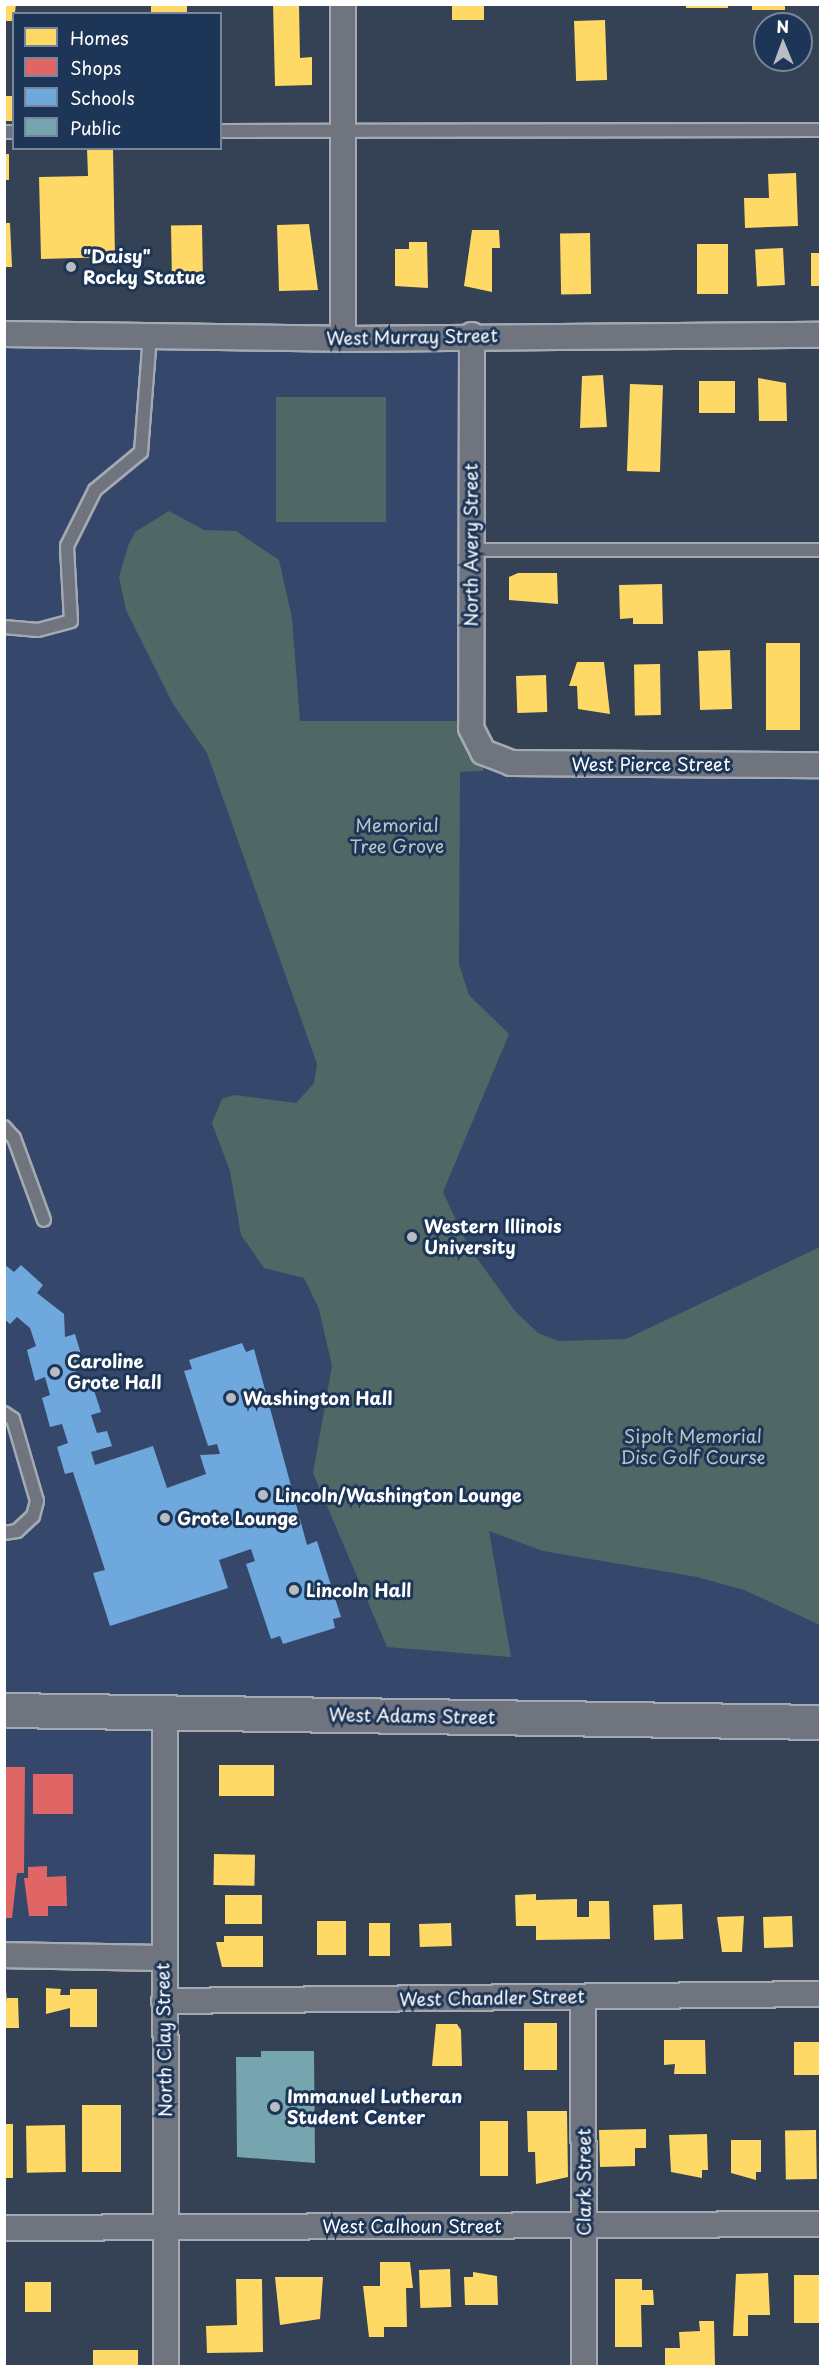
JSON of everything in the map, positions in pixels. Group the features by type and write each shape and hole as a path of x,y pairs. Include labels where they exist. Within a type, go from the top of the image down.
{"street":[{"path":"343,4 343,339"},
{"name":"West Murray Street","path":"4,334 343,339 472,335 820,335"},
{"name":"North Avery Street","path":"472,335 471,728 483,752"},
{"name":"West Pierce Street","path":"483,752 511,763 820,765"},
{"name":"West Adams Street","path":"4,1710 820,1722"},
{"name":"North Clay Street","path":"165,1713 163,1958 167,2227 166,2367"},
{"path":"4,1955 163,1958"},
{"name":"West Chandler Street","path":"164,2001 820,1995"},
{"name":"Clark Street","path":"583,1997 584,2367"},
{"name":"West Calhoun Street","path":"4,2228 820,2224"}],"lane":[{"path":"222,132 820,130"},
{"path":"4,627 38,630 71,621 67,546 95,490 141,452 150,336"},
{"path":"471,550 820,550"},
{"path":"4,1126 14,1138 44,1221"},
{"path":"4,1413 13,1419 36,1502 33,1516 17,1531 4,1533"}],"shaded area":[{"name":"Western Illinois University","path":"5,334 472,335 483,752 820,765 820,1722 165,1713 163,1958 5,1955"}],"green space":[{"path":"276,397 386,397 386,522 276,522"},
{"name":"Sipolt Memorial Disc Golf Course","path":"169,511 204,530 236,531 279,560 292,618 300,721 471,721 483,752 483,771 460,772 459,964 469,995 509,1034 443,1192 468,1246 515,1311 538,1333 558,1341 626,1339 820,1247 820,1625 744,1590 697,1577 543,1551 489,1531 511,1657 387,1647 313,1473 332,1366 319,1309 304,1278 264,1268 241,1235 230,1171 212,1123 222,1099 234,1095 296,1103 314,1083 317,1064 207,753 173,704 126,610 119,577 128,546 135,532"}],"building: Homes":[{"path":"4,4 16,4 15,12 12,12 12,21 4,21"},
{"path":"151,4 187,4 187,12 151,12"},
{"path":"273,4 299,4 300,58 312,57 312,85 275,86"},
{"path":"452,4 484,4 484,20 452,20"},
{"path":"686,4 728,4 728,8 686,8"},
{"path":"752,4 785,4 785,10 752,10"},
{"path":"605,20 607,80 576,81 574,21"},
{"path":"4,96 12,96 12,121 4,121"},
{"path":"87,150 113,150 115,257 41,259 39,177 88,176"},
{"path":"4,154 9,154 9,180 4,180"},
{"path":"796,173 798,226 745,228 744,198 769,198 768,174"},
{"path":"4,223 10,223 12,267 4,267"},
{"path":"309,224 318,290 279,291 277,225"},
{"path":"202,225 203,280 172,281 171,226"},
{"path":"472,230 499,230 500,248 492,248 492,292 464,286"},
{"path":"590,233 591,294 561,295 560,234"},
{"path":"409,242 427,242 428,288 395,286 395,249 409,249"},
{"path":"697,244 728,244 728,294 697,294"},
{"path":"783,248 785,285 757,286 755,249"},
{"path":"811,253 820,253 820,286 811,286"},
{"path":"603,375 607,427 580,428 582,376"},
{"path":"758,378 786,383 787,421 759,421"},
{"path":"699,381 735,381 735,413 699,413"},
{"path":"630,384 663,385 660,472 627,471"},
{"path":"518,573 557,573 558,604 509,600 509,577"},
{"path":"662,584 663,624 633,624 633,618 620,619 619,585"},
{"path":"766,643 800,643 800,730 766,730"},
{"path":"730,650 732,709 700,710 698,651"},
{"path":"577,662 604,662 610,714 578,709 577,686 569,686"},
{"path":"634,664 660,664 661,715 635,715"},
{"path":"546,675 547,712 517,713 516,676"},
{"path":"219,1765 274,1765 274,1796 219,1796"},
{"path":"214,1854 255,1855 254,1886 213,1885"},
{"path":"536,1894 536,1900 577,1899 577,1917 589,1917 589,1901 609,1901 610,1939 536,1940 536,1926 516,1926 515,1895"},
{"path":"225,1895 262,1895 262,1924 225,1924"},
{"path":"682,1904 683,1939 654,1940 653,1905"},
{"path":"744,1916 742,1952 722,1952 717,1917"},
{"path":"792,1916 793,1947 764,1948 763,1917"},
{"path":"317,1921 346,1921 346,1955 317,1955"},
{"path":"369,1923 390,1923 390,1956 369,1956"},
{"path":"451,1923 452,1946 420,1947 419,1924"},
{"path":"224,1936 263,1936 263,1967 222,1967 216,1942 224,1942"},
{"path":"46,1988 61,1989 60,1995 70,1995 70,1989 97,1989 97,2027 70,2027 70,2008 46,2014"},
{"path":"7,1990 7,1998 18,1998 19,2028 4,2028"},
{"path":"524,2023 557,2023 557,2070 524,2070"},
{"path":"436,2024 457,2024 461,2030 462,2066 432,2066"},
{"path":"664,2040 705,2040 706,2074 674,2074 675,2064 664,2065"},
{"path":"794,2042 820,2042 820,2075 794,2075"},
{"path":"82,2105 121,2105 121,2172 82,2172"},
{"path":"527,2111 567,2111 568,2177 536,2184 535,2152 528,2152"},
{"path":"480,2121 508,2121 508,2176 480,2176"},
{"path":"4,2124 13,2124 13,2178 4,2178"},
{"path":"65,2125 66,2172 27,2173 26,2126"},
{"path":"646,2129 646,2148 635,2148 635,2166 600,2167 599,2130"},
{"path":"816,2130 817,2179 786,2180 785,2131"},
{"path":"707,2134 708,2170 702,2170 702,2178 671,2172 669,2135"},
{"path":"731,2140 761,2140 761,2172 756,2172 756,2180 731,2173"},
{"path":"380,2262 410,2262 413,2288 406,2288 407,2327 384,2327 384,2337 369,2337 363,2286 380,2286"},
{"path":"450,2269 451,2307 420,2308 419,2270"},
{"path":"473,2272 497,2276 498,2305 465,2305 464,2277 473,2277"},
{"path":"768,2273 770,2315 748,2315 748,2336 733,2336 736,2274"},
{"path":"794,2275 820,2275 820,2323 794,2323"},
{"path":"275,2277 323,2277 320,2319 280,2325"},
{"path":"236,2279 262,2279 263,2352 207,2353 206,2326 237,2325"},
{"path":"615,2279 642,2279 642,2290 653,2290 654,2305 641,2305 642,2347 615,2347"},
{"path":"25,2282 51,2282 51,2312 25,2312"},
{"path":"699,2321 714,2321 715,2365 665,2365 665,2348 680,2348 679,2332 700,2331"},
{"path":"93,2350 138,2350 138,2366 93,2366"}],"building: Shops":[{"path":"4,1767 25,1767 24,1873 17,1873 12,1918 4,1918"},
{"path":"33,1774 73,1774 73,1814 33,1814"},
{"path":"47,1866 47,1877 66,1876 67,1906 48,1906 48,1916 29,1916 24,1878 28,1878 28,1867"}],"building: Schools":[{"path":"4,1264 14,1272 21,1265 43,1285 37,1293 64,1314 65,1337 75,1334 84,1364 75,1368 81,1385 91,1381 101,1412 91,1415 97,1433 107,1431 112,1446 91,1452 95,1465 153,1446 167,1488 206,1474 200,1455 220,1454 217,1444 208,1446 184,1371 192,1369 189,1360 242,1343 246,1352 254,1349 307,1545 317,1541 341,1617 333,1619 335,1628 283,1644 280,1636 271,1639 246,1564 255,1561 251,1549 219,1560 228,1588 110,1626 93,1573 105,1570 73,1472 65,1474 57,1447 68,1443 62,1424 50,1427 42,1398 50,1395 45,1377 35,1381 27,1350 36,1346 30,1328 17,1317 10,1324 4,1319"}],"building: Public":[{"name":"Immanuel Lutheran Student Center","path":"261,2051 314,2051 315,2163 237,2157 236,2057 261,2057"}],"place":[{"name":"\"Daisy\" Rocky Statue","path":"71,267"},
{"name":"Western Illinois University","path":"412,1237"},
{"name":"Caroline Grote Hall","path":"55,1372"},
{"name":"Washington Hall","path":"231,1398"},
{"name":"Lincoln/Washington Lounge","path":"263,1495"},
{"name":"Grote Lounge","path":"165,1518"},
{"name":"Lincoln Hall","path":"294,1590"},
{"name":"Immanuel Lutheran Student Center","path":"275,2107"}],"park label":[{"name":"Memorial Tree Grove","path":"397,836"}]}
